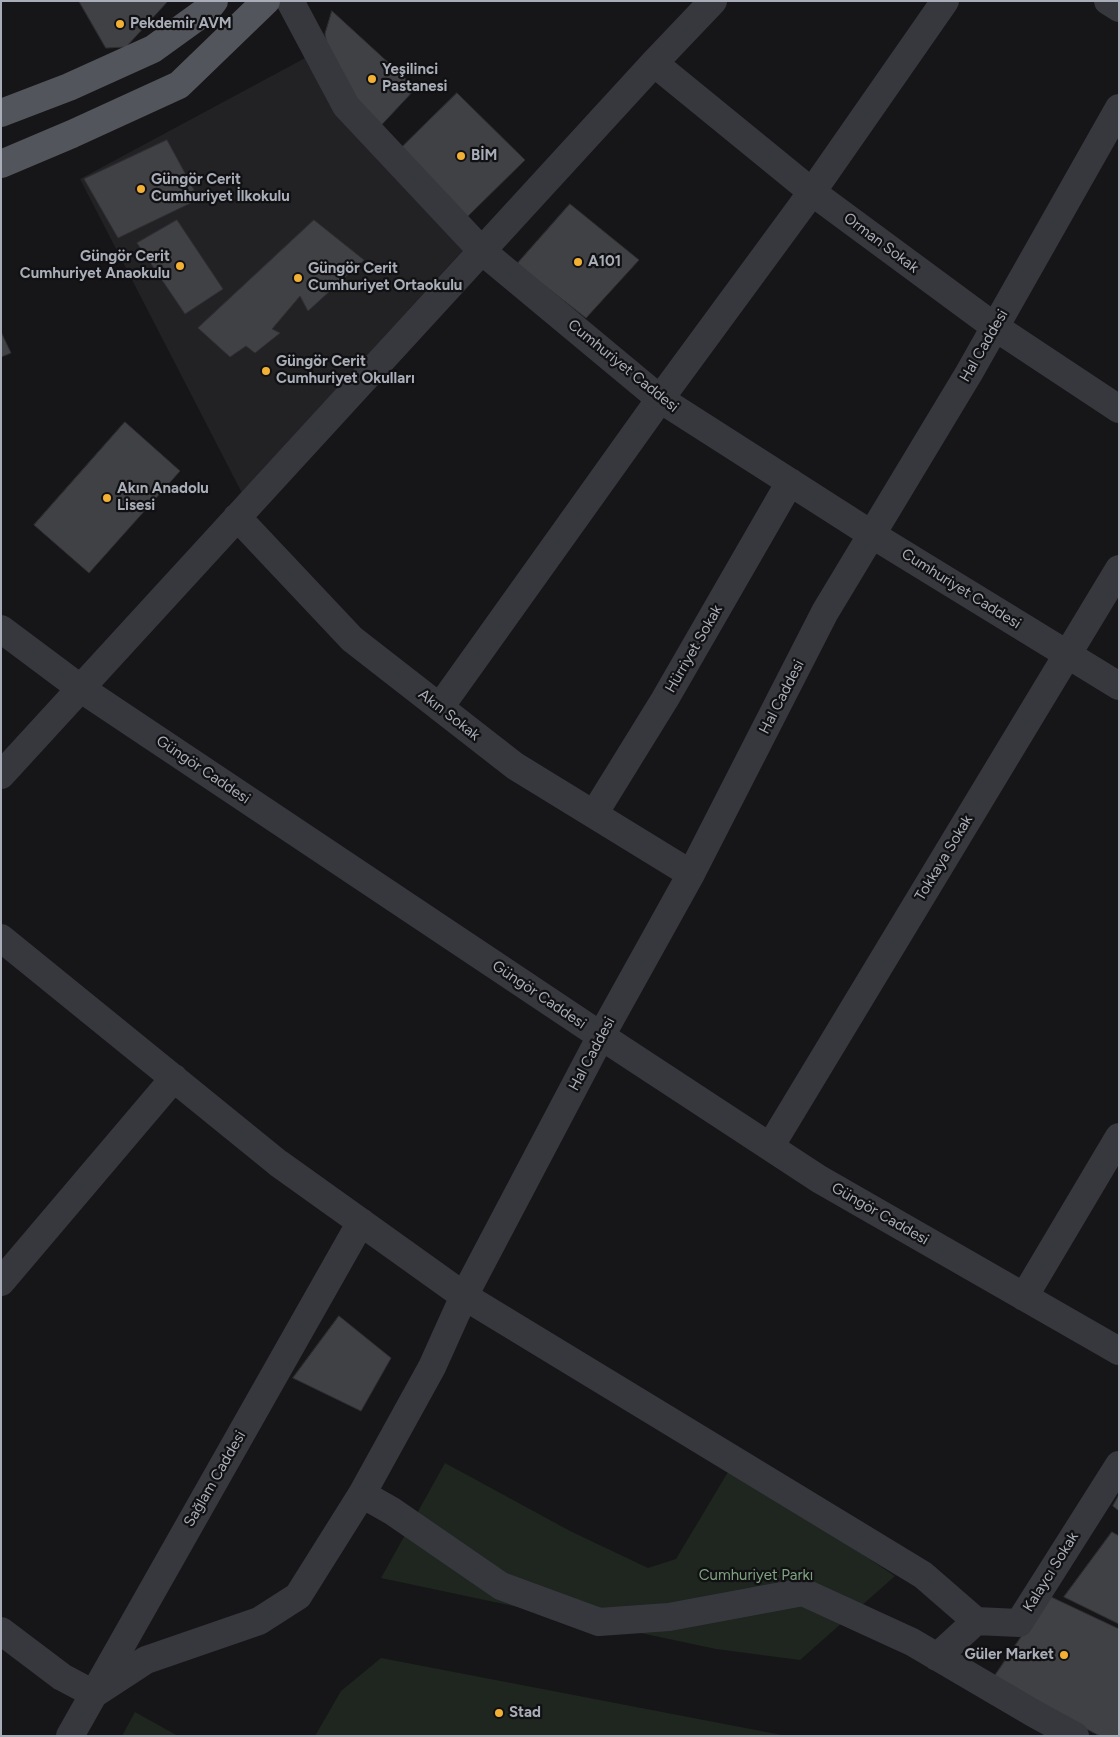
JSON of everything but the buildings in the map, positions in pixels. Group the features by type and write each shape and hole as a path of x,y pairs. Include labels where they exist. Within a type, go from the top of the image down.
{"main road":[{"path":"1,113 69,86 153,49 207,10 214,1"},
{"path":"1,164 179,86 266,1"}],"street":[{"name":"Cumhuriyet Caddesi","path":"290,1 346,106 482,251 660,399 872,534 1119,686"},
{"path":"1,775 713,1"},
{"path":"440,707 660,399 812,192 945,1"},
{"path":"1108,1 1119,8"},
{"name":"Orman Sokak","path":"654,63 812,192 995,327 1119,409"},
{"name":"Hal Caddesi","path":"94,1694 146,1660 259,1621 298,1596 362,1494 432,1367 464,1296 601,1036 691,874 825,612 969,373 1119,108"},
{"name":"Hürriyet Sokak","path":"594,814 665,699 790,482"},
{"name":"Akın Sokak","path":"237,517 352,639 515,766 691,874"},
{"name":"Tokkaya Sokak","path":"770,1147 1119,569"},
{"name":"Güngör Caddesi","path":"1,629 80,688 601,1036 819,1179 1119,1351"},
{"path":"1,938 278,1163 464,1296 923,1575 976,1621 937,1657"},
{"path":"1,1282 174,1078"},
{"path":"1024,1297 1119,1137"},
{"name":"Sağlam Caddesi","path":"70,1736 361,1222"},
{"name":"Kalaycı Sokak","path":"976,1621 1019,1623 1119,1465"},
{"path":"362,1494 392,1511 501,1586 599,1622 669,1617 803,1592 912,1642 1075,1736"},
{"path":"1,1631 62,1677 94,1694"}],"shaded area":[{"name":"Güngör Cerit Cumhuriyet Okulları","path":"307,57 464,249 242,493 80,179"}],"green space":[{"name":"Cumhuriyet Parkı","path":"445,1463 570,1531 648,1568 676,1559 731,1467 895,1576 800,1660 716,1649 381,1578"},
{"name":"Stad","path":"381,1658 787,1736 315,1736 341,1691"},
{"path":"135,1712 178,1736 122,1736"}],"place":[{"name":"Pekdemir AVM","path":"120,24"},
{"name":"Yeşilinci Pastanesi","path":"372,79"},
{"name":"BİM","path":"461,156"},
{"name":"Güngör Cerit Cumhuriyet İlkokulu","path":"141,189"},
{"name":"A101","path":"578,262"},
{"name":"Güngör Cerit Cumhuriyet Anaokulu","path":"180,266"},
{"name":"Güngör Cerit Cumhuriyet Ortaokulu","path":"298,278"},
{"name":"Güngör Cerit Cumhuriyet Okulları","path":"266,371"},
{"name":"Akın Anadolu Lisesi","path":"107,498"},
{"name":"Güler Market","path":"1064,1655"},
{"name":"Stad","path":"499,1713"}]}
